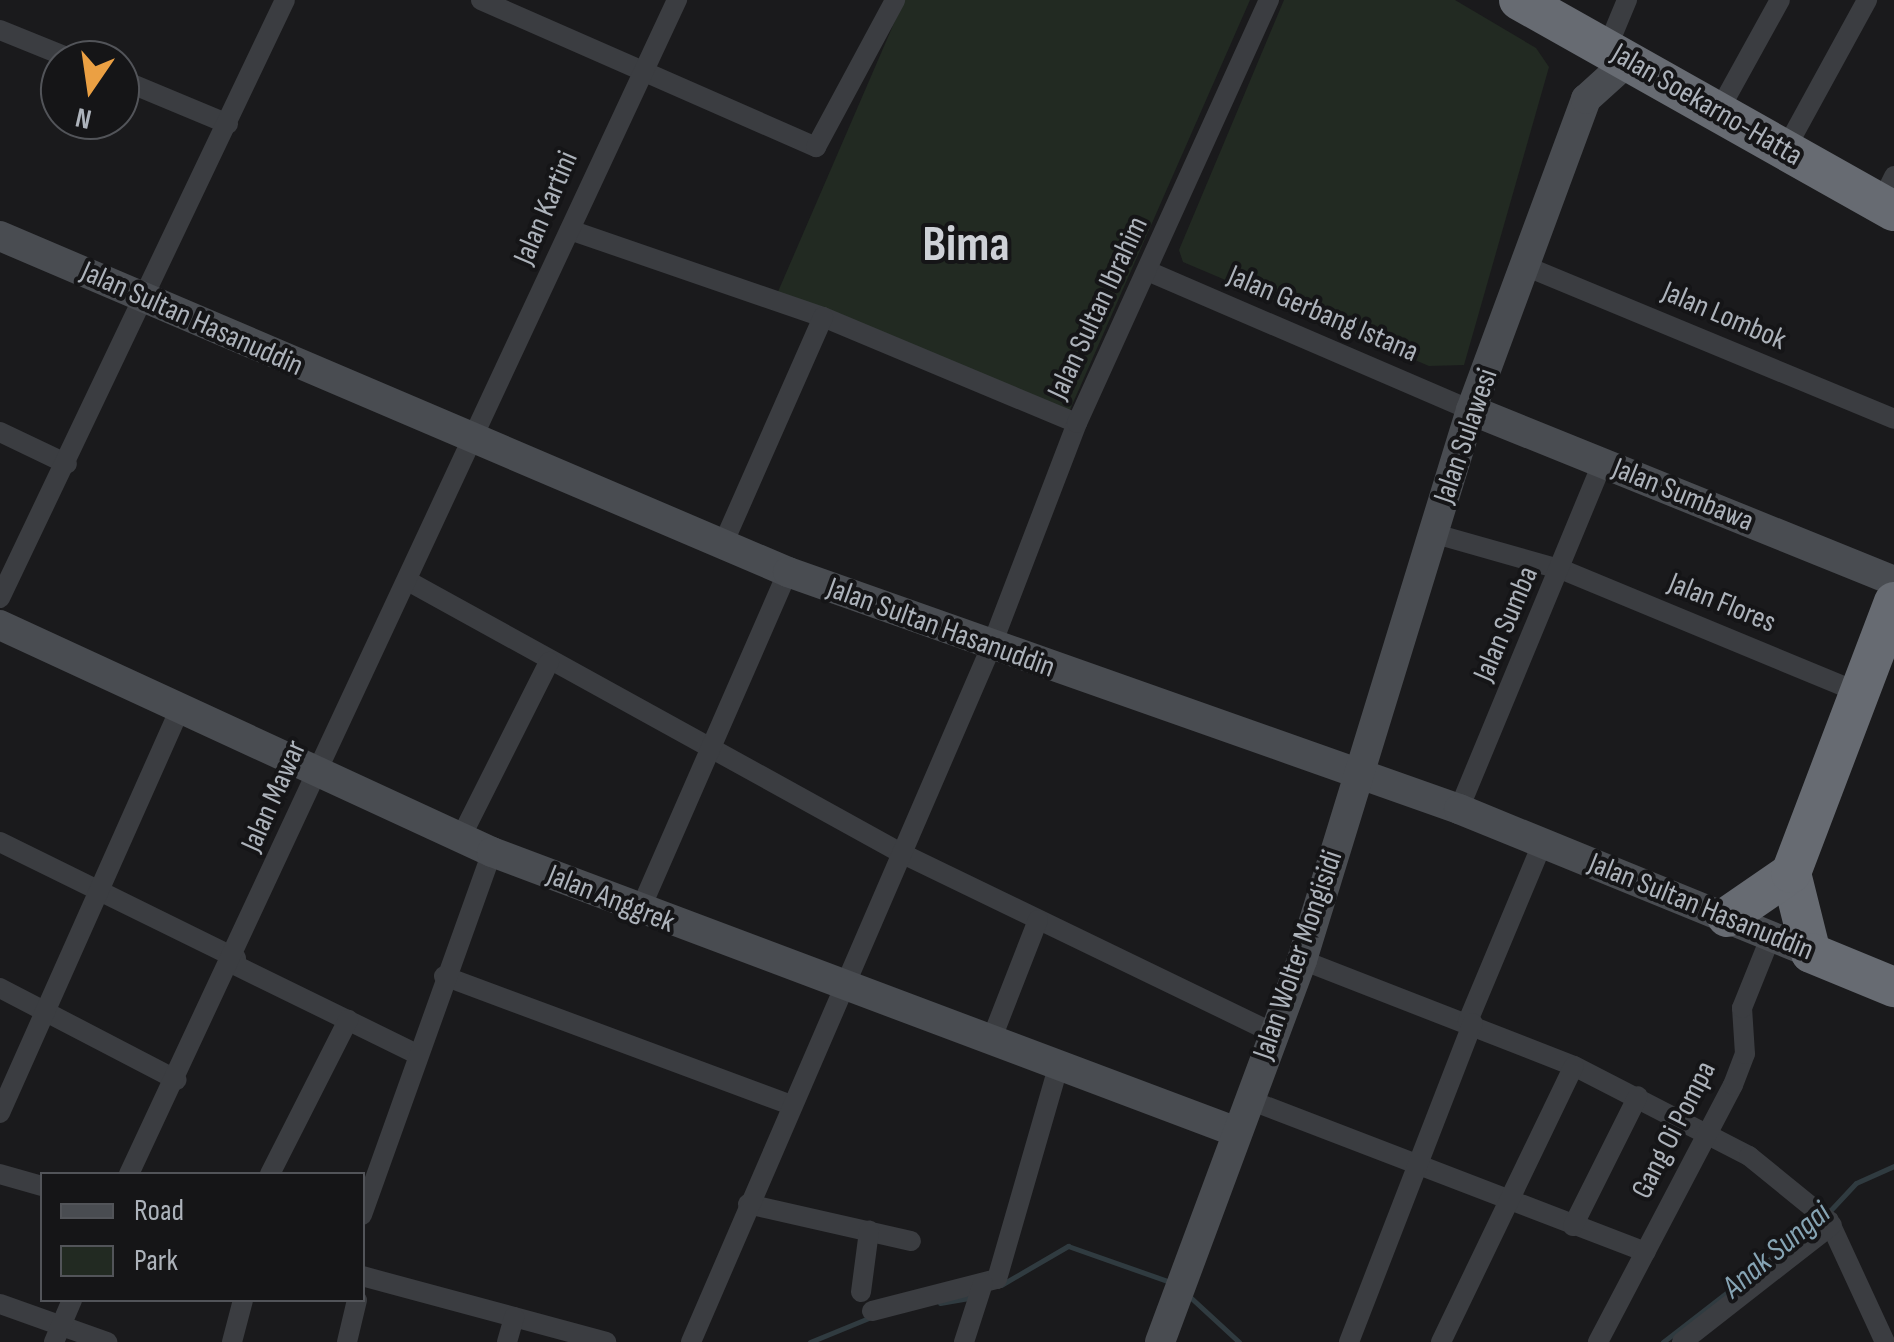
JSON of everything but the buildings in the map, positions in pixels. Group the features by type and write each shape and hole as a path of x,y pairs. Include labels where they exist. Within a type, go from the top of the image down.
{"highway":[{"name":"Jalan Soekarno-Hatta","path":"1520,0 1717,114 1785,150 1890,197"},
{"path":"1726,918 1791,873 1894,602"},
{"path":"1791,873 1812,953"},
{"name":"Jalan Sultan Hasanuddin","path":"1812,953 1894,987"}],"street":[{"path":"1,622 67,464 285,0"},
{"path":"481,0 816,147 894,0"},
{"name":"Jalan Kartini","path":"475,443 638,70 678,0"},
{"name":"Jalan Sultan Ibrahim","path":"690,1342 837,988 903,854 991,647 1077,423 1150,272 1269,0"},
{"path":"1607,48 1627,0"},
{"path":"1717,114 1780,0"},
{"path":"1785,150 1866,0"},
{"path":"0,30 40,46"},
{"name":"Jalan Sulawesi","path":"1586,99 1607,48"},
{"name":"Jalan Sulawesi","path":"1357,777 1471,410 1530,268 1607,48"},
{"path":"140,87 228,124"},
{"path":"570,230 822,317 1077,423"},
{"name":"Jalan Sultan Hasanuddin","path":"0,236 475,443 788,572 1357,777 1459,808 1812,953"},
{"name":"Jalan Lombok","path":"1530,268 1894,419"},
{"name":"Jalan Gerbang Istana","path":"1150,272 1471,410"},
{"path":"723,544 822,317"},
{"name":"Jalan Sumbawa","path":"1471,410 1894,581"},
{"path":"0,432 67,464"},
{"name":"Jalan Mawar","path":"130,1172 235,961 316,772 475,443"},
{"name":"Jalan Sumba","path":"1459,808 1563,570 1603,462"},
{"name":"Jalan Flores","path":"1432,534 1563,570 1858,692"},
{"path":"640,910 788,572"},
{"path":"408,580 707,750 903,854 1272,1033"},
{"name":"Jalan Anggrek","path":"1,622 178,710 492,852 837,988 1234,1131"},
{"path":"461,837 550,662"},
{"path":"0,1113 101,892 178,710"},
{"name":"Jalan Wolter Mongisidi","path":"1163,1332 1234,1131 1302,960 1357,777"},
{"path":"0,842 417,1054"},
{"path":"1349,1342 1542,842"},
{"path":"365,1205 444,976 492,852"},
{"path":"990,1043 1038,920"},
{"name":"Gang Oi Pompa","path":"1598,1342 1745,1054 1742,1008 1772,936"},
{"path":"1302,960 1471,1022 1574,1066 1708,1131 1825,1218 1885,1342"},
{"path":"444,976 791,1104"},
{"path":"0,988 177,1080"},
{"path":"271,1172 348,1020"},
{"path":"1441,1342 1506,1200 1574,1066"},
{"path":"872,1311 997,1279 1058,1068"},
{"path":"1573,1226 1638,1096"},
{"path":"1247,1099 1646,1252"},
{"path":"0,1174 40,1185"},
{"path":"748,1204 911,1241"},
{"path":"1682,1342 1825,1218"},
{"path":"860,1292 869,1232"},
{"path":"365,1277 606,1342"},
{"path":"964,1342 984,1283"},
{"path":"57,1334 71,1302"},
{"path":"232,1342 242,1302"},
{"path":"346,1342 356,1302"},
{"path":"0,1304 57,1334 106,1342"},
{"path":"507,1342 514,1317"}],"green space":[{"path":"904,0 1250,0 1069,412 777,294"},
{"path":"1284,0 1455,0 1536,48 1549,67 1464,365 1429,366 1183,262 1179,250"}],"waterway":[{"name":"Anak Sungai","path":"1827,1214 1856,1183 1894,1166"},
{"name":"Anak Sungai","path":"1663,1342 1819,1221"},
{"name":"Anak Sungai","path":"1001,1285 1068,1246 1173,1283"},
{"name":"Anak Sungai","path":"1189,1296 1239,1342"},
{"name":"Anak Sungai","path":"940,1303 974,1297"},
{"path":"810,1342 871,1317"}],"district":[{"name":"Bima","path":"966,246"}]}
